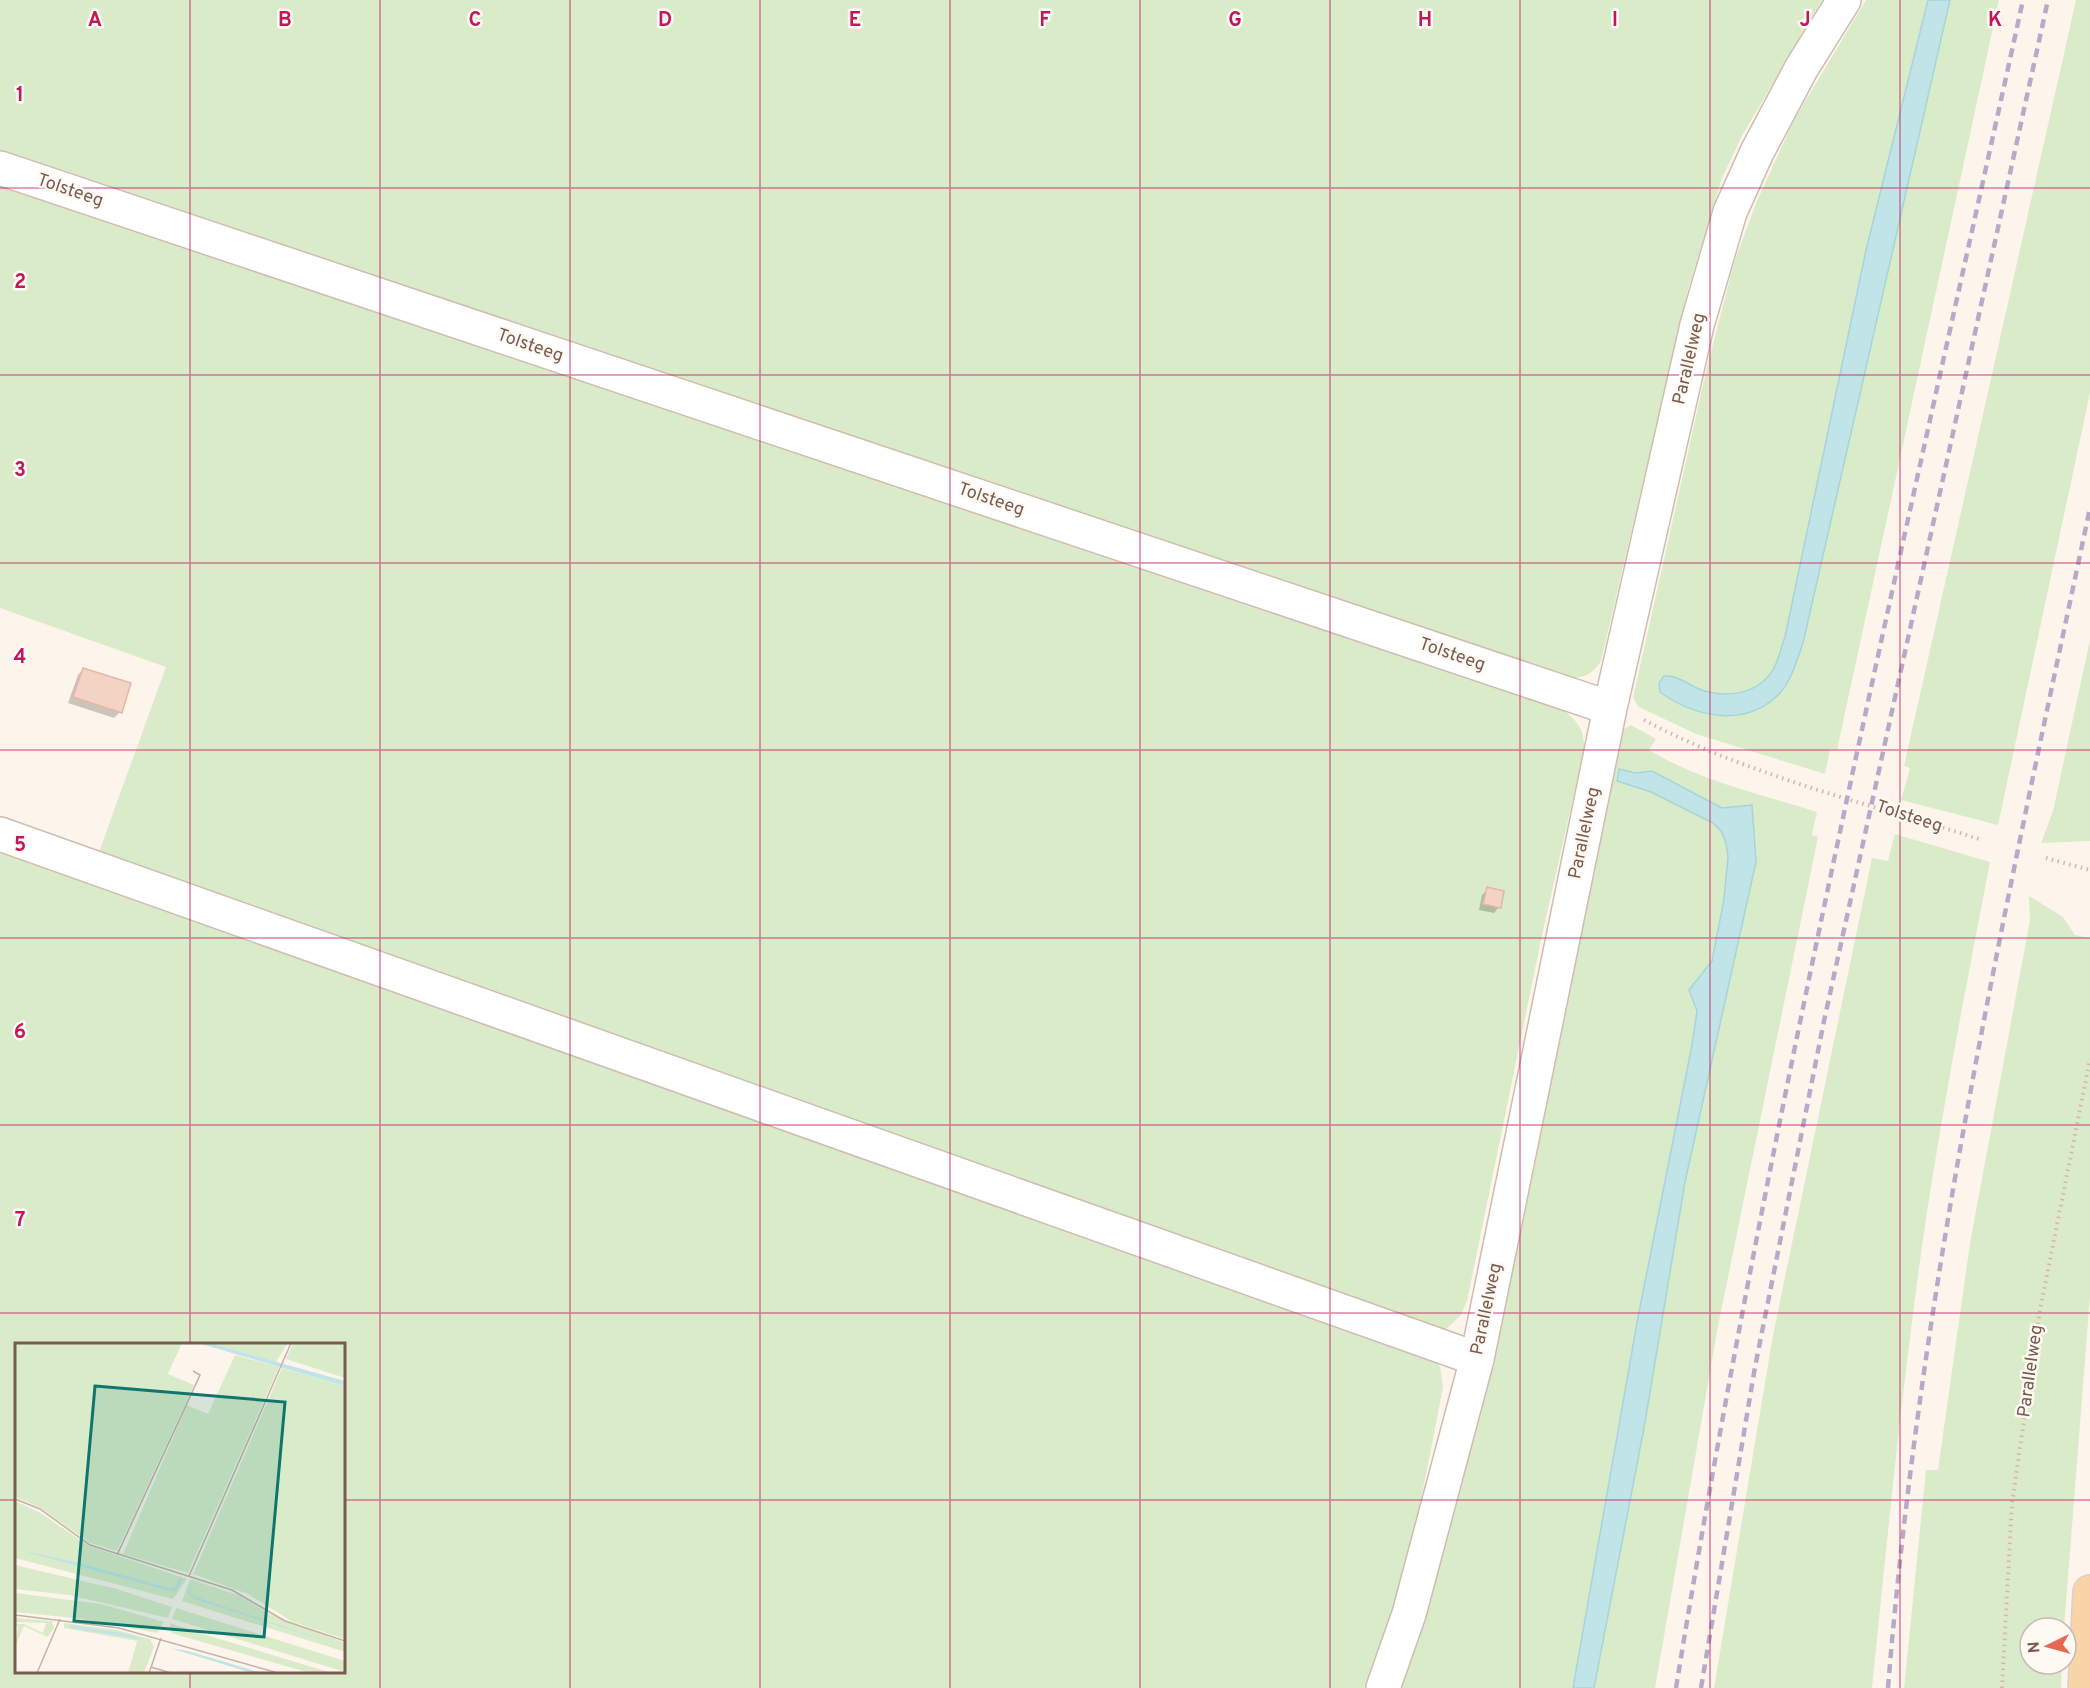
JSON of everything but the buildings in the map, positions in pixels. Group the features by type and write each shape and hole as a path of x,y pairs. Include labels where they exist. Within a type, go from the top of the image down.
{"main road":[{"path":"2085,1688 2090,1592"}],"street":[{"name":"Parallelweg","path":"1383,1688 1409,1614 1477,1359 1610,708 1697,325 1731,212 1756,152 1781,105 1844,0"},
{"name":"Tolsteeg","path":"0,168 1610,708"},
{"path":"0,834 1477,1359"}],"path":[{"name":"Tolsteeg","path":"1610,708 1642,719 1697,747 1750,767 1979,839"},
{"path":"2046,858 2090,870"},
{"name":"Parallelweg","path":"2002,1688 2016,1479 2040,1310 2090,1059"}],"green space":[{"path":"0,0 1822,0 1743,134 1722,178 1688,290 1601,661 1594,670 1586,675 1566,678 0,154"},
{"path":"1866,0 1999,0 1837,750 1830,749 1825,774 1696,734 1639,707 1633,698 1707,367 1734,263 1756,203 1794,120"},
{"path":"2076,0 2090,0 2090,393 1998,825 1901,800 1910,768 1904,766"},
{"path":"0,182 1562,709 1579,726 1584,749 1541,940 1467,1301 1461,1315 1443,1332 96,860 166,667 0,608"},
{"path":"2090,640 2090,841 2041,843 2053,811"},
{"path":"1631,725 1656,739 1649,750 1669,761 1731,786 1817,812 1812,835 1818,837 1718,1326 1655,1688 1397,1688 1447,1538 1614,759 1623,730"},
{"path":"1895,834 1990,862 1948,1085 1926,1219 1903,1395 1872,1688 1714,1688 1773,1335 1872,858 1888,861"},
{"path":"0,848 1434,1359 1440,1367 1443,1387 1412,1540 1379,1652 1364,1688 0,1688"},
{"path":"2029,896 2063,917 2075,935 2090,938 2090,1296 2065,1616 2018,1616 2018,1676 2062,1676 2061,1688 1904,1688 1926,1470 1938,1470 1970,1243 2030,920"}],"water":[{"path":"1928,0 1950,0 1803,643 1786,686 1763,707 1748,713 1733,715 1702,712 1687,707 1660,692 1659,683 1664,676 1678,678 1699,689 1720,694 1751,689 1768,677 1774,668 1785,637 1866,250"},
{"path":"1619,769 1636,773 1652,771 1722,808 1752,805 1756,862 1685,1182 1644,1428 1594,1688 1573,1688 1638,1317 1692,1045 1697,1011 1689,990 1712,961 1724,899 1728,857 1721,831 1713,823 1651,792 1617,781"}],"railway":[{"path":"1676,1688 1712,1476 1794,1053 1883,631 2023,0"},
{"path":"1701,1688 1755,1367 1824,1021 2048,0"},
{"path":"1888,1688 1902,1539 1921,1390 1944,1242 1998,948 2090,508"}]}
